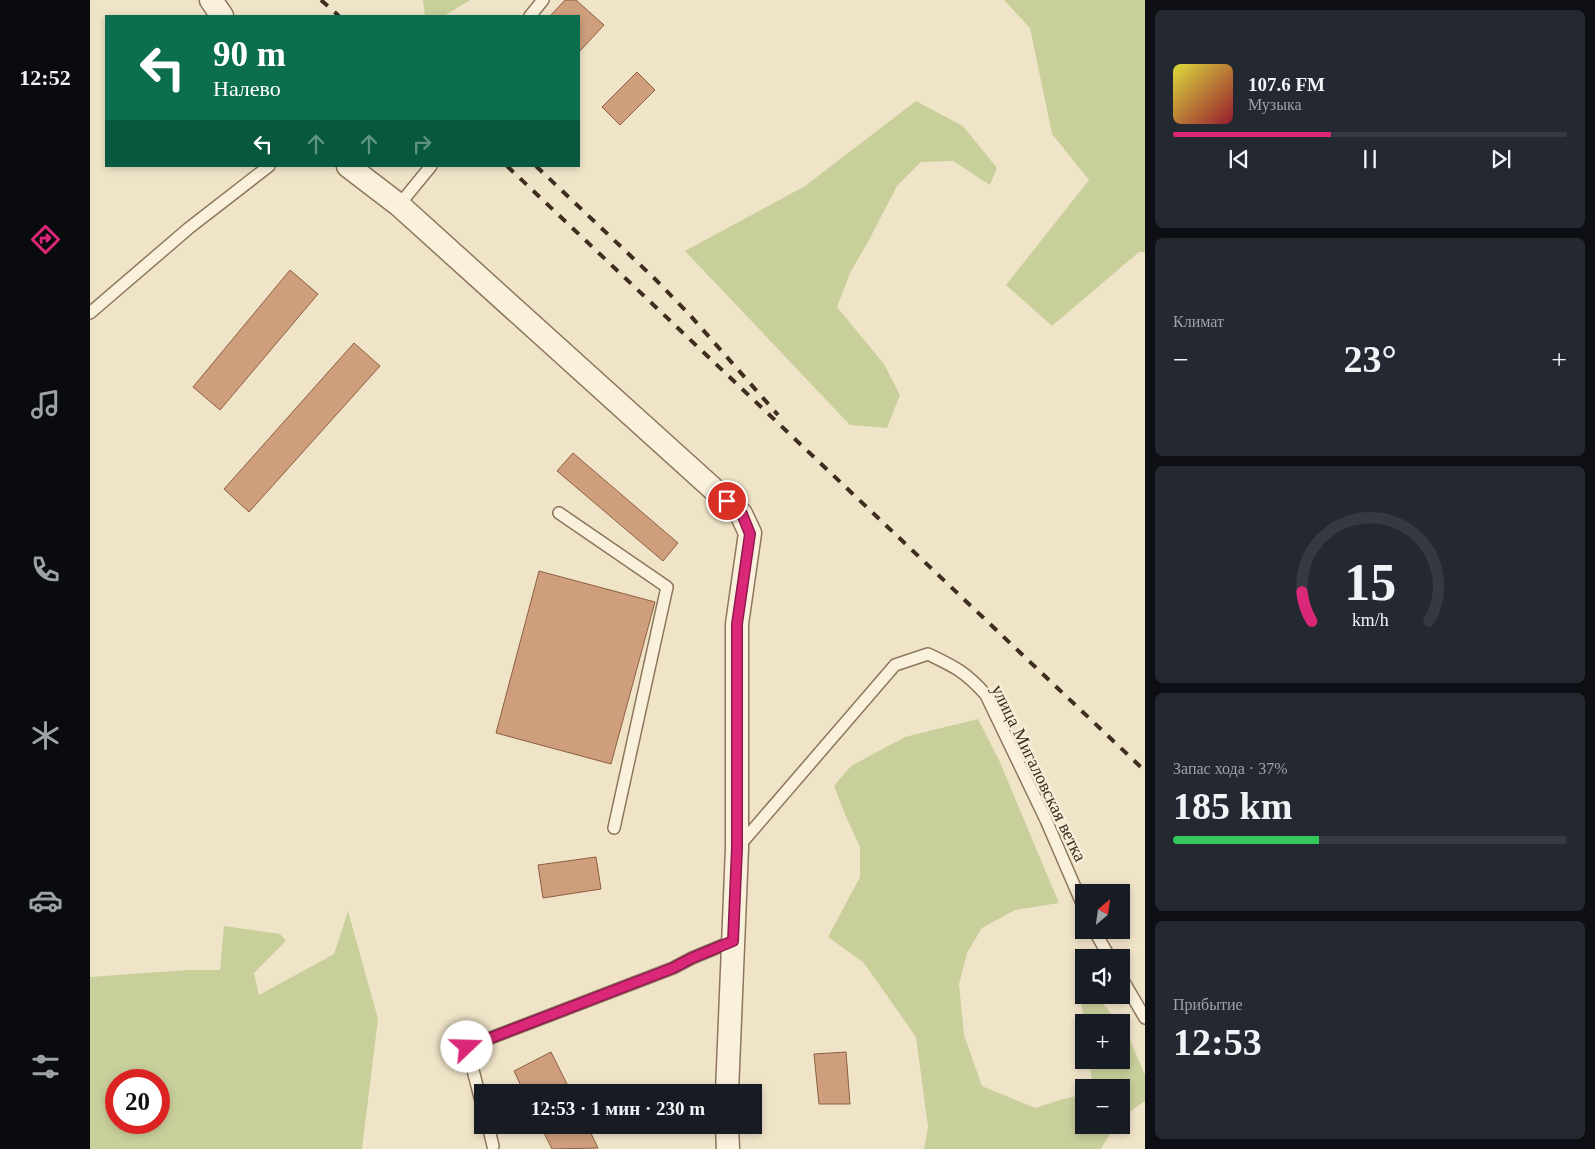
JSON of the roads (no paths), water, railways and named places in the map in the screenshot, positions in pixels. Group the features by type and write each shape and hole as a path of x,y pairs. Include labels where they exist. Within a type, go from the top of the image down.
{"street":[{"path":"211,0 221,15"},
{"path":"349,167 399,205 742,514 750,534 737,624 737,848 727,1084"},
{"path":"727,1134 728,1149"}],"lane":[{"path":"531,15 543,0"},
{"path":"90,313 189,228 268,167"},
{"path":"399,205 430,167"},
{"path":"558,514 667,587 614,828"},
{"name":"улица Мигаловская ветка","path":"737,848 895,665 928,654 971,678 986,695 1046,820 1075,887"},
{"path":"477,1084 467,1047 673,968 733,941"},
{"path":"1130,992 1145,1018"},
{"path":"490,1134 493,1146"}],"railway":[{"path":"321,0 338,15"},
{"path":"508,167 1145,771"},
{"path":"537,167 655,279 689,314 778,415"}]}
